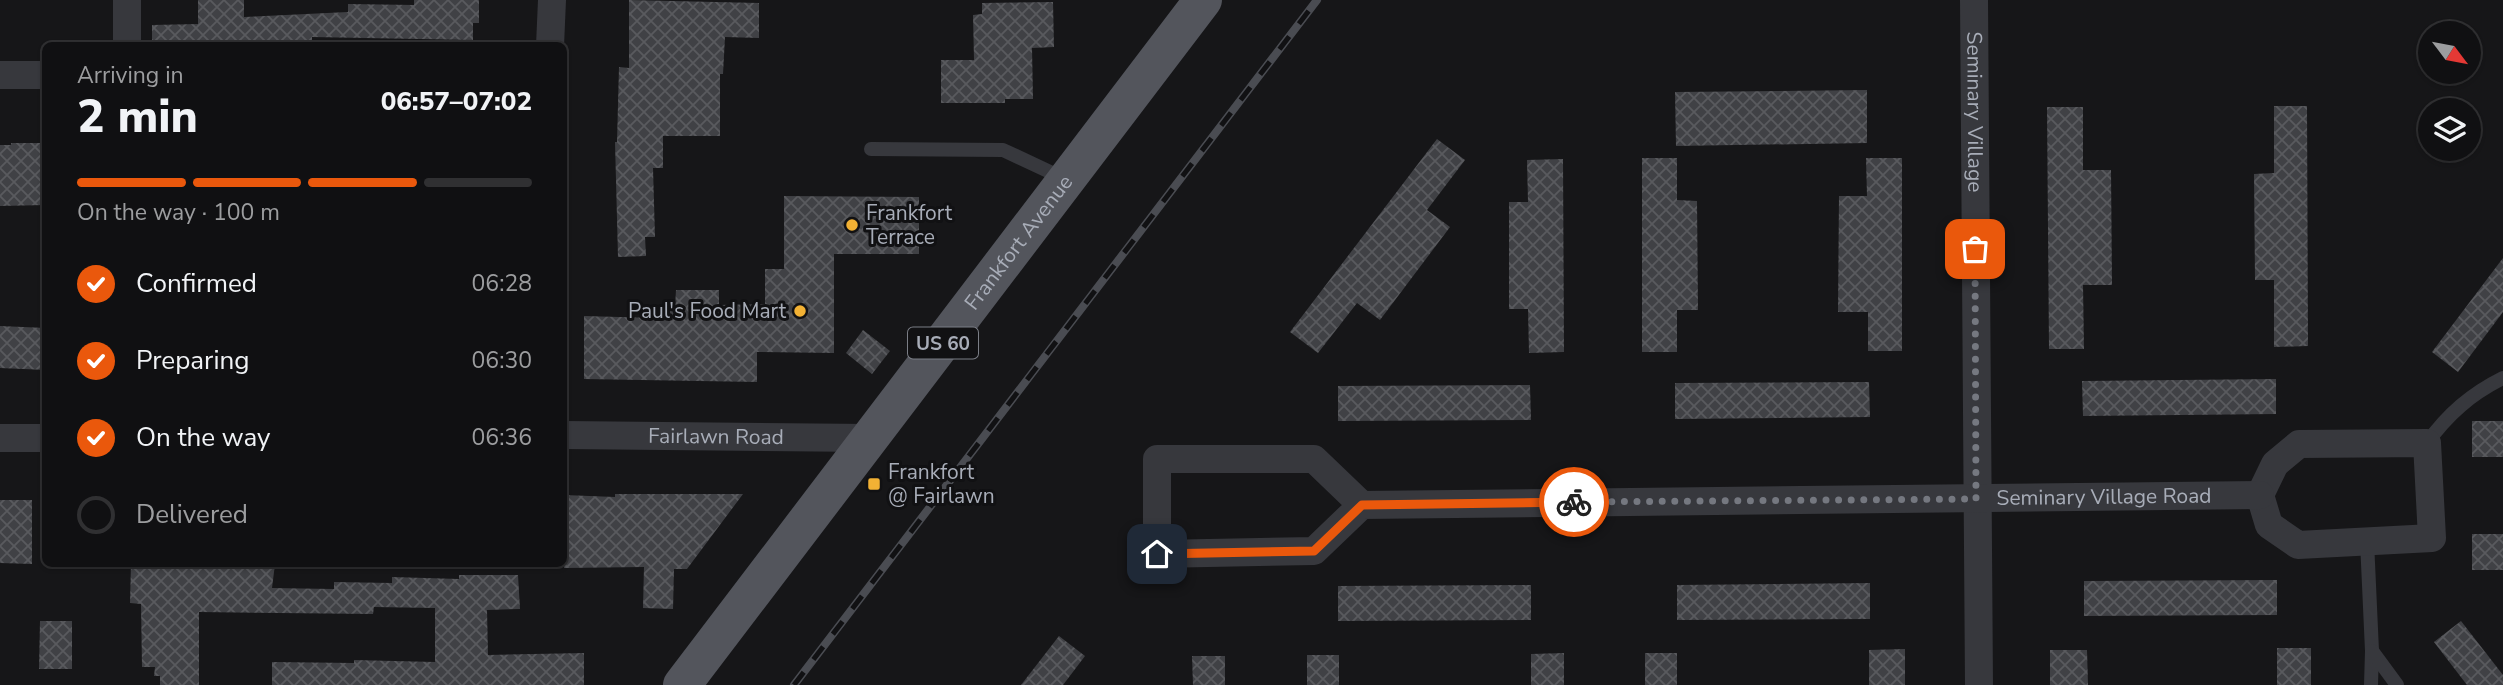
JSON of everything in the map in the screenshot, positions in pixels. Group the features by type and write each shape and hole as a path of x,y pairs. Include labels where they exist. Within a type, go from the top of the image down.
{"main road":[{"name":"Frankfort Avenue","path":"682,685 1203,0"}],"street":[{"path":"127,0 127,42"},
{"path":"550,42 552,0"},
{"name":"Seminary Village","path":"1974,0 1979,685"},
{"path":"0,75 42,75"},
{"name":"Fairlawn Road","path":"567,435 870,438"},
{"path":"0,438 42,438"},
{"path":"2427,443 2432,538 2298,545 2269,525 2260,495 2275,464 2299,444 2427,443"},
{"path":"1314,458 1362,505 1314,551 1157,554 1157,459 1314,458"},
{"name":"Seminary Village Road","path":"1362,505 2260,495"}],"lane":[{"path":"871,149 1003,150 1066,180"},
{"path":"2427,443 2445,418 2466,399 2503,378"},
{"path":"2367,541 2371,685"},
{"path":"2372,651 2397,685"}],"building":[{"path":"198,0 244,0 244,17 348,12 348,4 414,5 414,0 479,0 479,23 473,23 473,40 312,37 312,42 152,42 152,25 198,24"},
{"path":"629,0 759,3 759,38 725,37 723,74 720,74 720,136 663,136 663,168 653,168 655,237 645,237 646,256 618,257 615,142 619,67 629,68"},
{"path":"1053,2 1054,47 1032,48 1033,99 1005,99 1005,103 941,103 941,60 974,60 973,15 982,14 982,3"},
{"path":"1867,90 1867,143 1676,146 1675,92"},
{"path":"2274,106 2307,106 2308,346 2274,347 2274,280 2255,280 2254,174 2274,173"},
{"path":"2047,107 2083,107 2083,170 2111,170 2112,285 2083,285 2084,349 2049,349"},
{"path":"1437,139 1465,160 1427,210 1450,227 1380,320 1357,303 1318,353 1290,332"},
{"path":"42,143 42,205 0,206 0,145"},
{"path":"1642,158 1677,158 1677,200 1697,201 1698,310 1677,310 1677,352 1642,352"},
{"path":"1866,158 1902,158 1902,351 1868,351 1868,312 1838,312 1839,196 1867,196"},
{"path":"1563,159 1564,352 1529,353 1528,309 1509,309 1509,202 1528,202 1527,160"},
{"path":"784,196 919,197 919,254 834,254 834,353 757,352 757,382 584,379 584,316 655,318 655,306 675,307 676,290 719,290 719,305 765,304 765,269 784,269"},
{"path":"2503,258 2503,312 2458,372 2432,352"},
{"path":"0,326 42,328 42,370 0,368"},
{"path":"863,330 890,351 872,374 846,353"},
{"path":"2276,379 2276,414 2083,416 2082,381"},
{"path":"1869,382 1870,417 1675,419 1675,383"},
{"path":"1530,385 1531,420 1338,421 1338,386"},
{"path":"2472,421 2503,421 2503,457 2472,457"},
{"path":"615,494 743,494 687,569 674,569 673,609 643,608 644,567 564,568 567,567 567,495 615,497"},
{"path":"0,500 32,500 32,564 0,563"},
{"path":"2472,534 2503,534 2503,570 2472,570"},
{"path":"131,567 275,567 272,588 334,589 334,582 392,583 392,577 459,579 459,575 518,575 520,609 487,610 488,655 584,653 584,685 272,685 272,662 435,662 435,608 374,607 373,614 199,612 199,685 160,685 160,676 154,676 155,667 142,667 141,604 130,603"},
{"path":"2277,580 2277,615 2084,616 2084,581"},
{"path":"1870,583 1870,619 1677,620 1677,585"},
{"path":"1531,585 1531,620 1338,621 1338,586"},
{"path":"40,621 72,621 72,669 39,669"},
{"path":"2461,621 2503,675 2503,685 2467,685 2434,642"},
{"path":"1059,636 1085,656 1063,685 1021,685"},
{"path":"2277,648 2311,648 2311,685 2277,685"},
{"path":"1905,649 1905,685 1869,685 1869,650"},
{"path":"2050,650 2087,650 2088,685 2050,685"},
{"path":"1564,653 1564,685 1531,685 1531,654"},
{"path":"1645,653 1677,653 1677,685 1645,685"},
{"path":"1307,655 1339,655 1339,685 1307,685"},
{"path":"1192,656 1225,656 1225,685 1193,685"}],"railway":[{"path":"794,685 1317,0"}],"way so far":[{"path":"1574,502 1976,499 1975,249"}],"place":[{"name":"Frankfort Terrace","path":"852,225"},
{"name":"Paul's Food Mart","path":"800,311"},
{"name":"Frankfort @ Fairlawn","path":"874,484"}],"route":[{"path":"1157,554 1314,551 1362,505 1574,502"}]}
